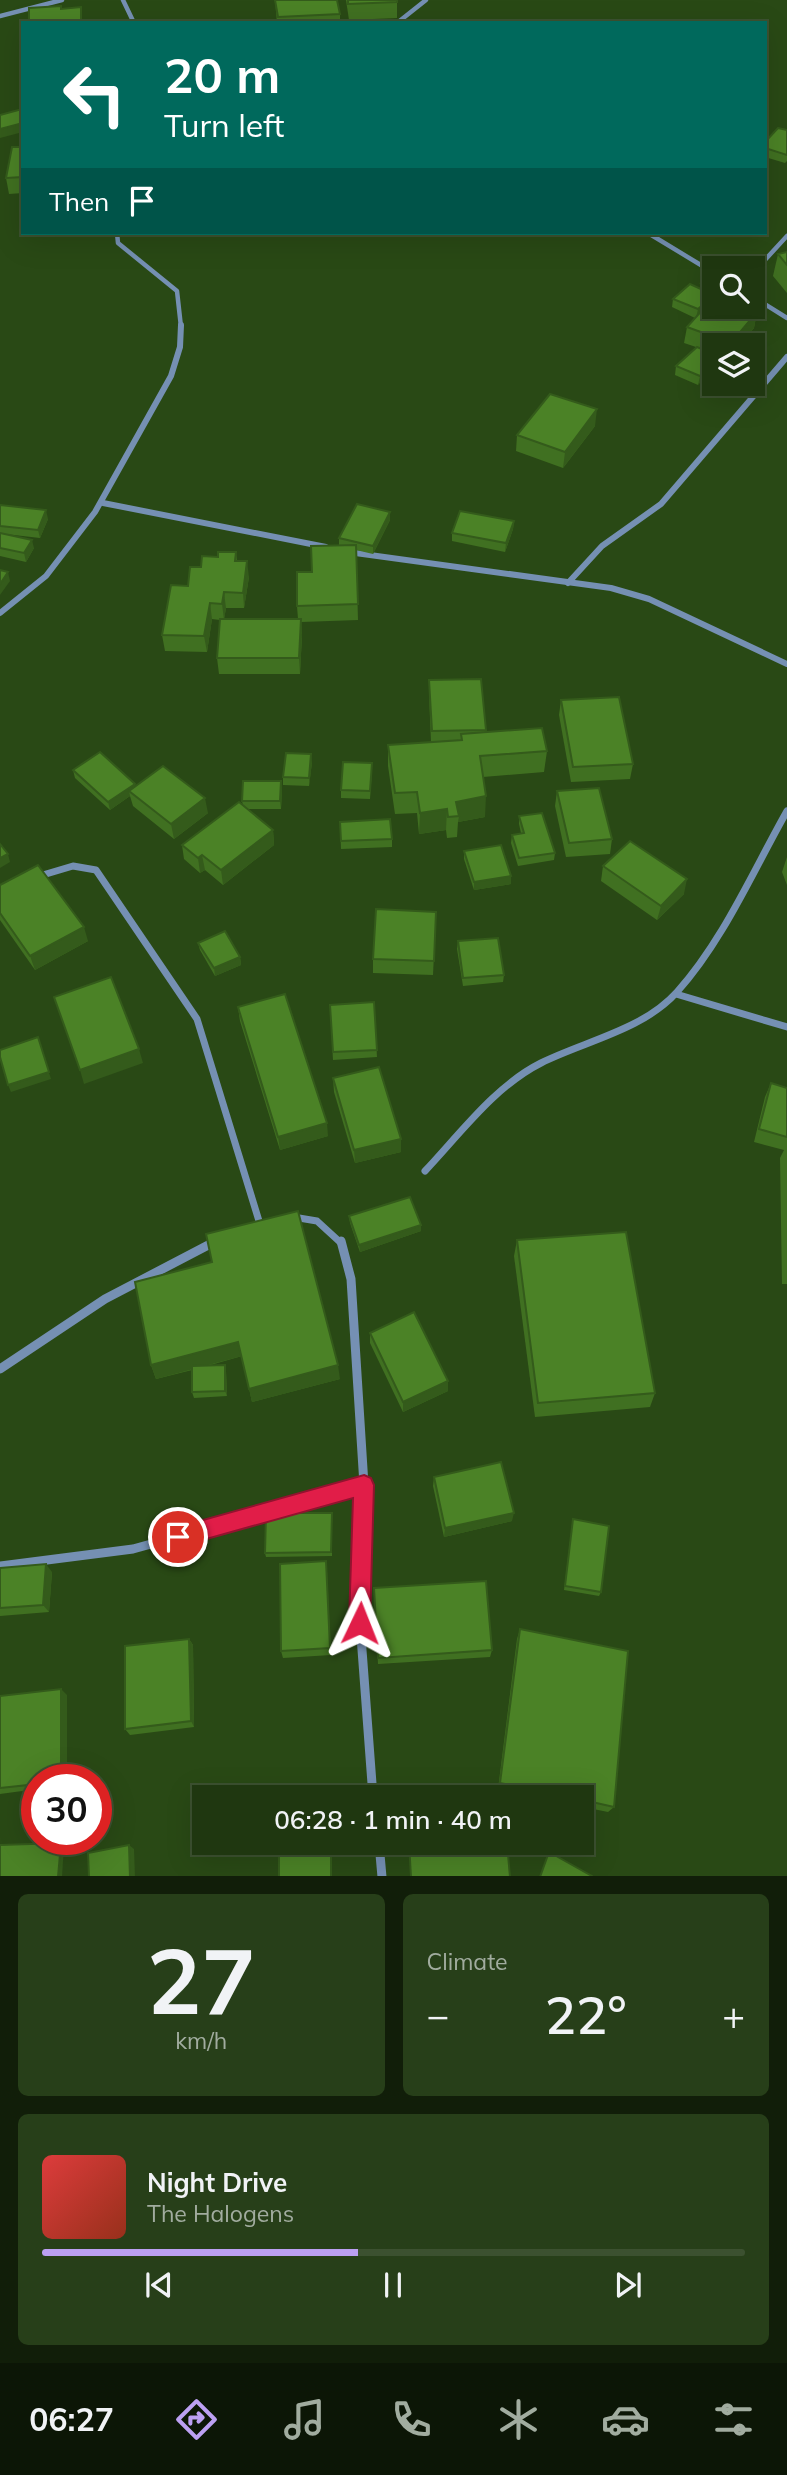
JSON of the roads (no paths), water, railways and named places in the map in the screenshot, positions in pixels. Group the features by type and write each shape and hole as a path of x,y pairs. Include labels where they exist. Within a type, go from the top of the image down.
{"street":[{"path":"0,16 62,0"},
{"path":"123,0 133,21"},
{"path":"400,21 426,0"},
{"path":"0,613 22,599 74,547 103,503 178,357 182,316 177,291 118,243 117,235"},
{"path":"651,235 702,266"},
{"path":"765,260 787,236"},
{"path":"765,304 787,318"},
{"path":"568,583 602,546 661,504 787,357"},
{"path":"103,503 331,549"},
{"path":"344,551 611,588 649,599 787,664"},
{"path":"425,1171 491,1101 539,1064 641,1020 676,995 709,949 787,811"},
{"path":"22,883 67,865 84,865 96,870 197,1020 269,1219"},
{"path":"676,995 787,1027"},
{"path":"247,1226 269,1219 317,1221 341,1241 351,1279 364,1485 360,1623 372,1785"},
{"path":"0,1369 46,1335 149,1271 223,1237"},
{"path":"0,1566 133,1549 364,1485"},
{"path":"380,1855 382,1876"}]}
